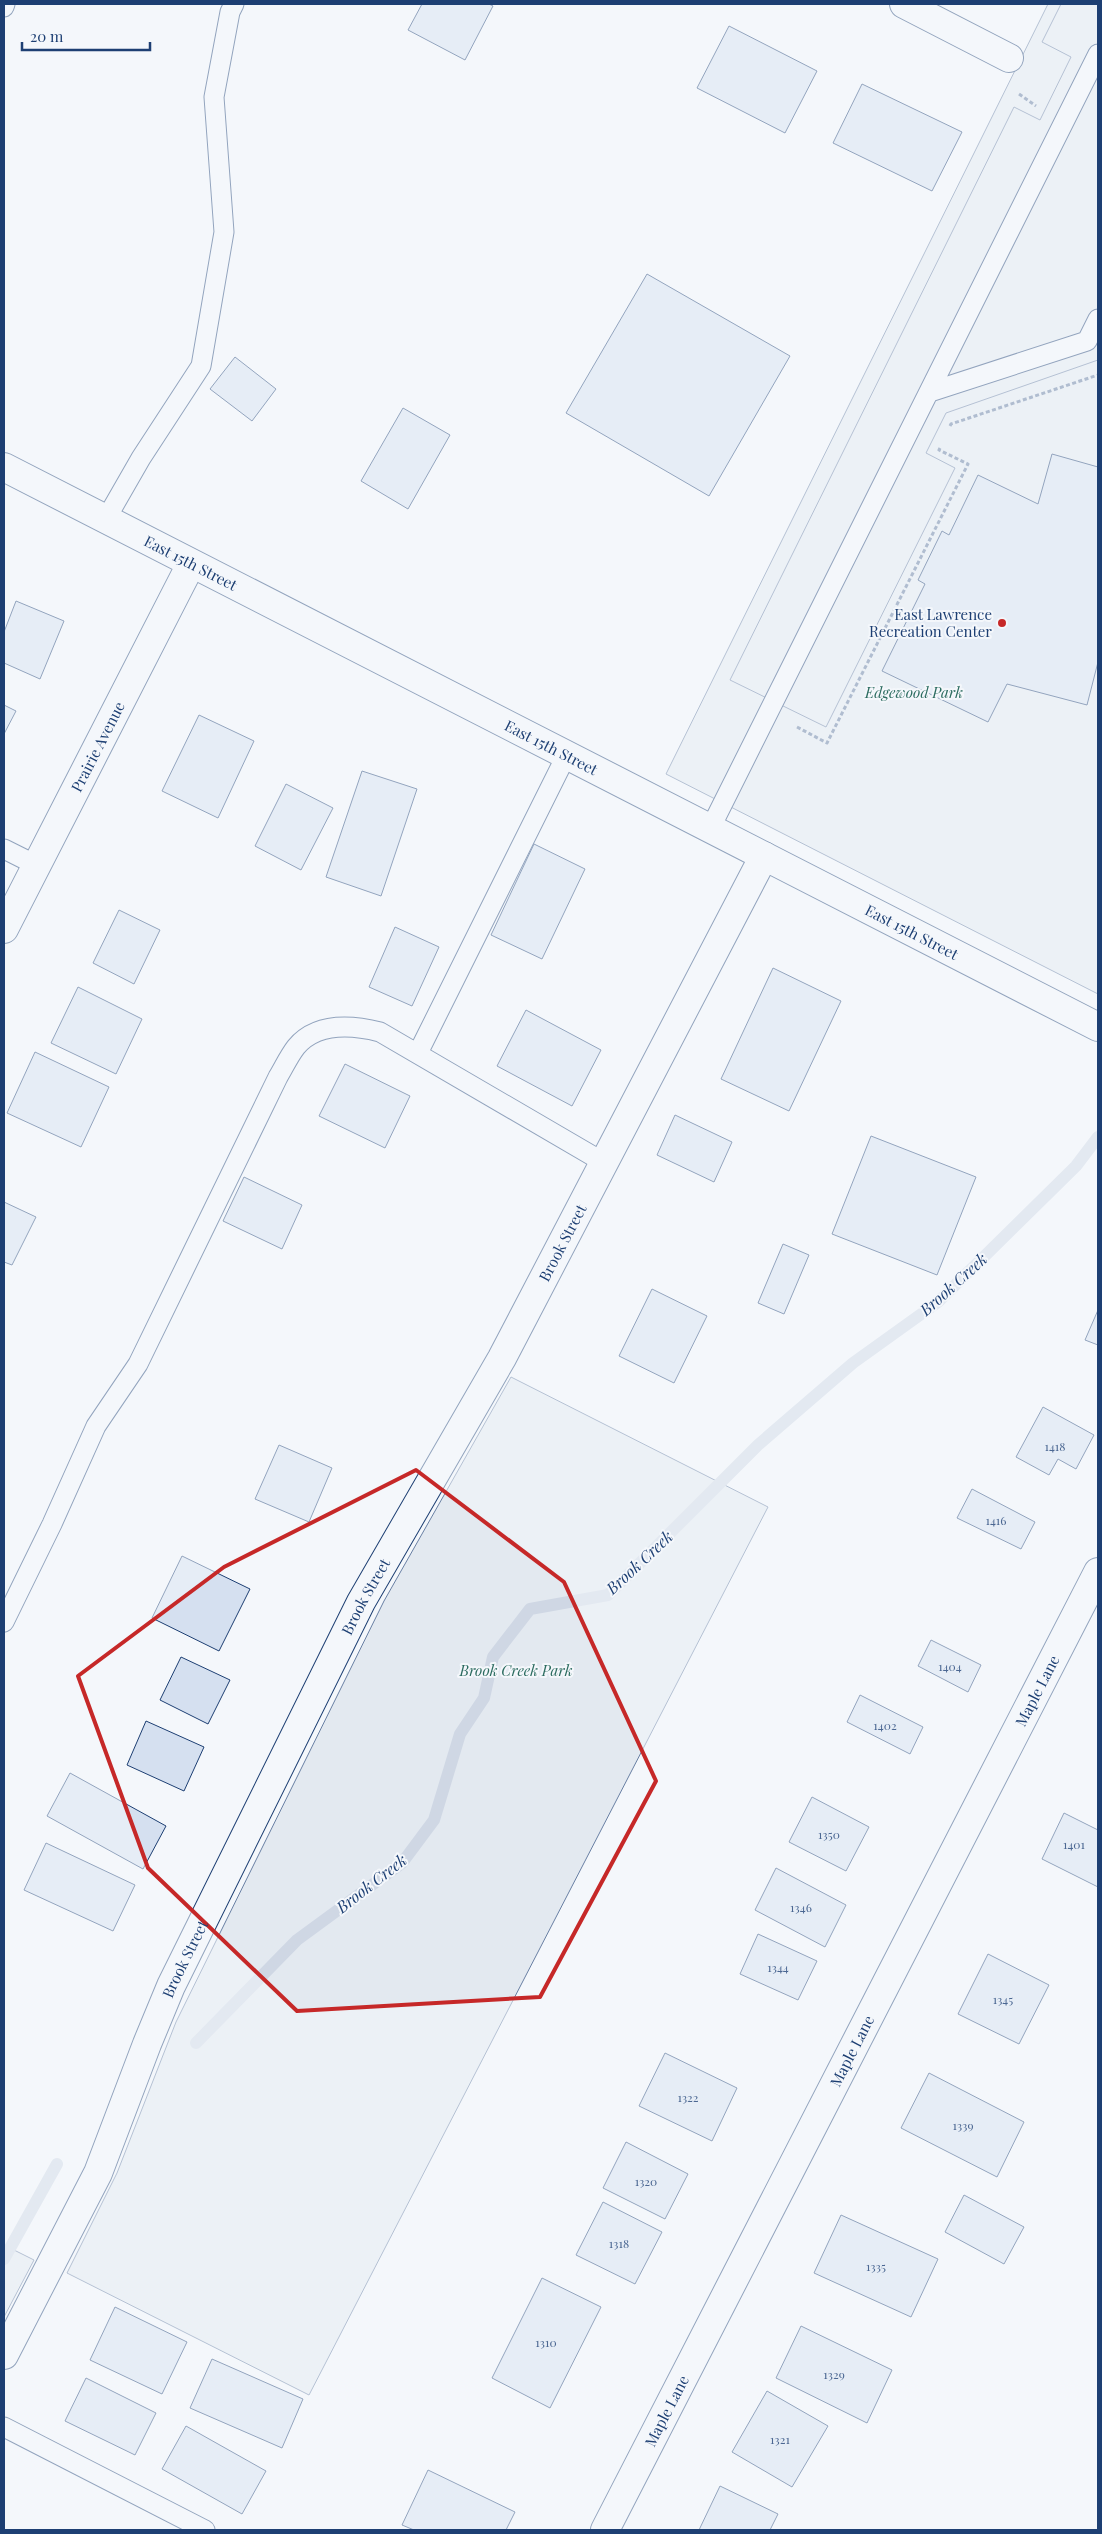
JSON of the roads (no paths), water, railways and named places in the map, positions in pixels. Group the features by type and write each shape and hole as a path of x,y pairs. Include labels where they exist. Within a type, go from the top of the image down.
{"street":[{"path":"904,4 1009,58"},
{"name":"East 15th Street","path":"4,467 1098,1027"},
{"name":"Prairie Avenue","path":"4,930 191,564"},
{"name":"Brook Street","path":"4,2355 98,2173 171,1986 361,1602 502,1358 764,856"},
{"name":"Maple Lane","path":"605,2530 1098,1572"}],"lane":[{"path":"106,520 141,458 201,366 224,232 214,97 230,12 234,4"},
{"path":"710,829 1098,54"},
{"path":"930,392 1087,341 1098,319"},
{"path":"418,1053 566,756"},
{"path":"4,849 36,866"},
{"path":"4,1622 52,1524 96,1426 138,1364 278,1077 297,1046 320,1030 355,1025 380,1032 603,1162"},
{"path":"4,2428 205,2530"}],"waterway":[{"name":"Brook Creek","path":"196,2043 297,1940 402,1863 434,1820 460,1734 484,1698 493,1657 530,1609 608,1595 758,1445 853,1363 938,1302 1076,1166 1098,1137"},
{"name":"Brook Creek","path":"4,2259 57,2164"}],"place":[{"name":"East Lawrence Recreation Center","path":"1002,623"}],"park label":[{"name":"Edgewood Park","path":"914,692"},
{"name":"Brook Creek Park","path":"516,1670"}]}
